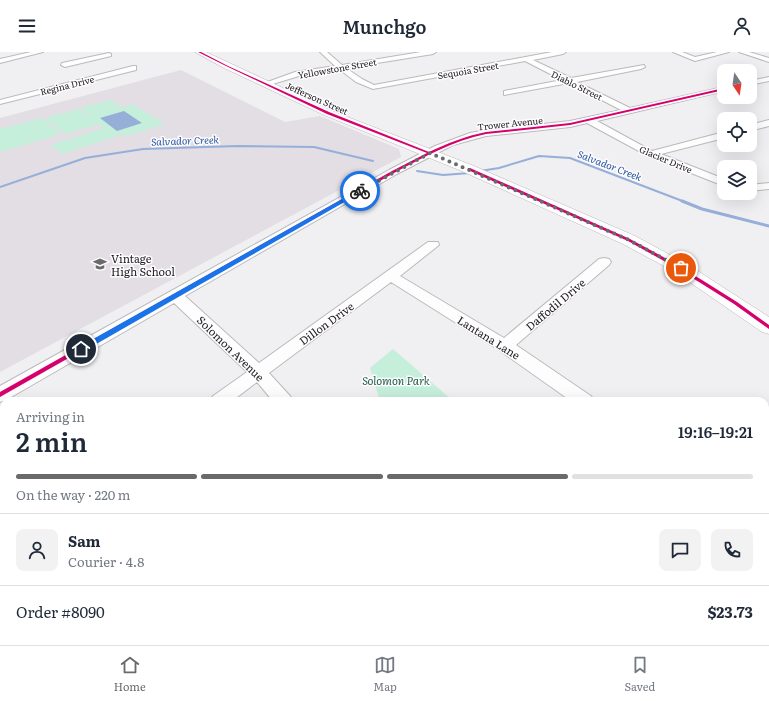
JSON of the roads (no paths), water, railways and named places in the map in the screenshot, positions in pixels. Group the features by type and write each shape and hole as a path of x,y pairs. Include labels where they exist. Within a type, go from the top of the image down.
{"main road":[{"name":"Jefferson Street","path":"199,52 328,113 489,177 622,237 681,268 769,327"}],"street":[{"path":"0,61 40,52"},
{"path":"323,52 341,67"},
{"name":"Yellowstone Street","path":"266,84 298,74 434,52"},
{"name":"Sequoia Street","path":"341,67 354,78 373,87 563,52"},
{"path":"676,52 695,59 726,52"},
{"path":"742,52 769,60"},
{"path":"65,65 113,57"},
{"name":"Regina Drive","path":"0,102 133,68 113,57"},
{"name":"Diablo Street","path":"526,60 628,110"},
{"path":"507,93 641,67"},
{"path":"757,81 769,78"},
{"name":"Trower Avenue","path":"0,395 288,231 430,153 473,135 553,127 717,91"},
{"name":"Glacier Drive","path":"589,120 651,154 717,180"},
{"path":"757,126 769,123"},
{"path":"651,154 717,137"},
{"path":"757,187 769,186"},
{"name":"Dillon Drive","path":"224,397 433,245"},
{"name":"Daffodil Drive","path":"505,346 604,262"},
{"name":"Lantana Lane","path":"391,276 505,346 578,397"},
{"name":"Solomon Avenue","path":"176,296 258,372 280,397"}],"water":[{"path":"124,111 142,123 117,131 100,118"}],"waterway":[{"name":"Salvador Creek","path":"0,187 85,158 143,149 238,146 314,147 373,161"},
{"name":"Salvador Creek","path":"480,171 499,168 539,156 570,158 685,202"},
{"name":"Salvador Creek","path":"417,171 443,175 470,173"},
{"name":"Salvador Creek","path":"682,201 702,209 769,226"}],"place":[{"name":"Vintage High School","path":"100,264"}],"park label":[{"name":"Solomon Park","path":"396,380"}]}
